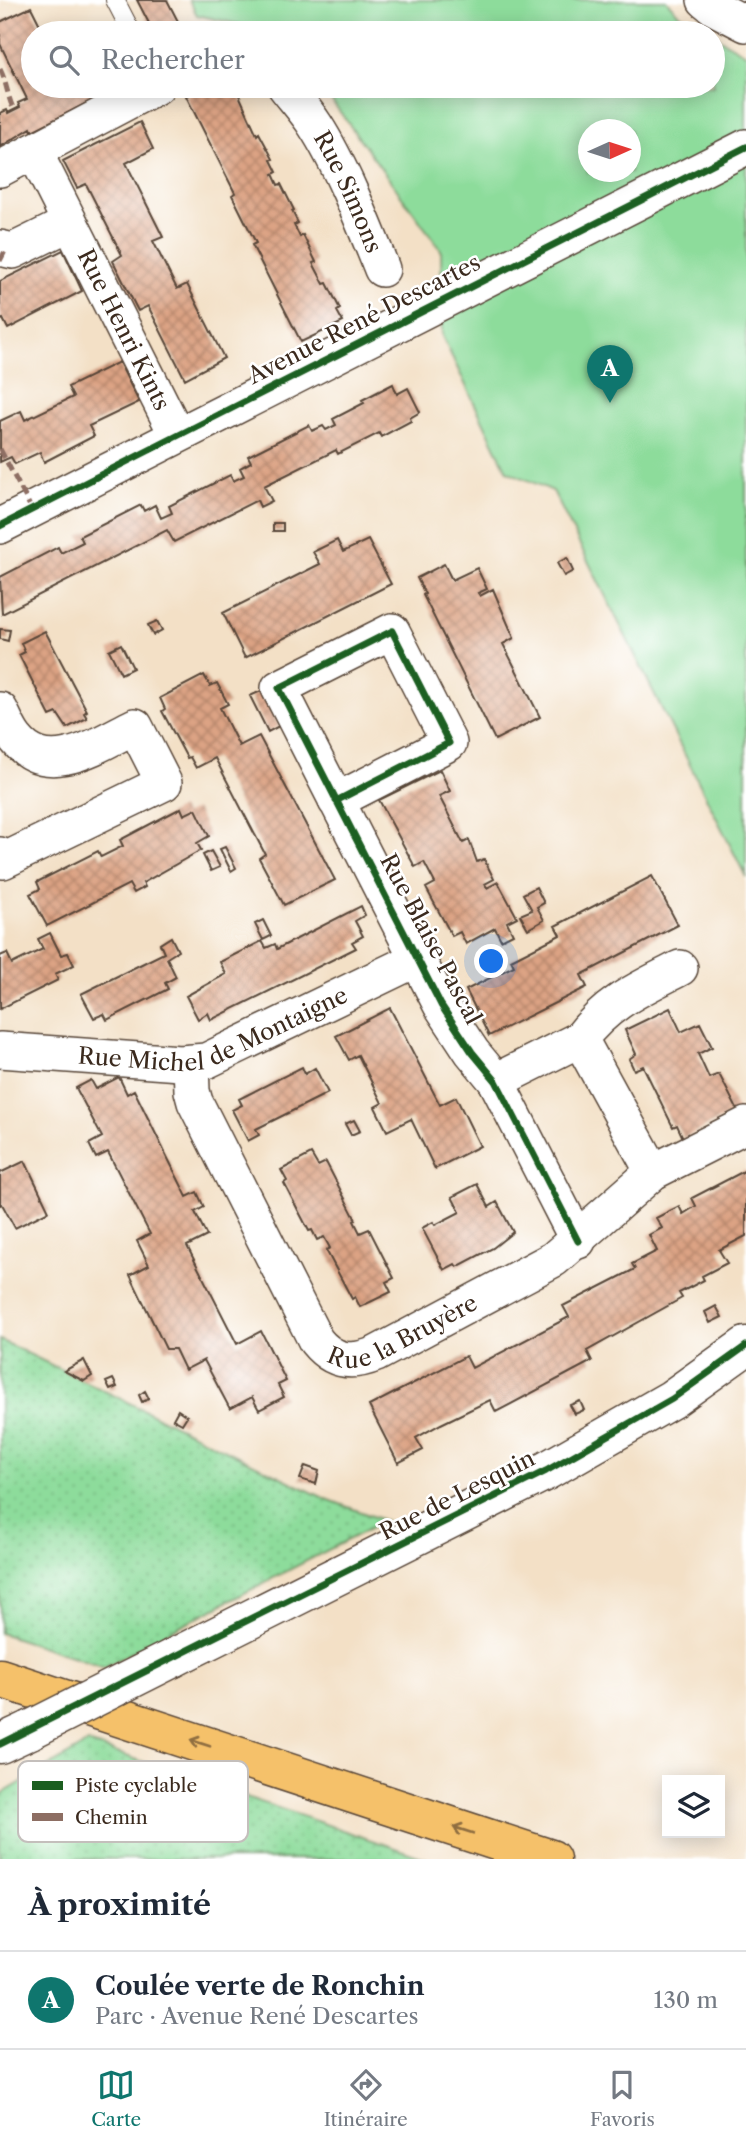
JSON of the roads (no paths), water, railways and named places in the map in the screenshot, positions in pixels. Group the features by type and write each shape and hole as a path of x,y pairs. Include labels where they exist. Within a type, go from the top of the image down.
{"highway":[{"path":"0,1678 551,1859"}],"street":[{"path":"705,0 746,24"},
{"path":"0,169 134,98"},
{"name":"Rue Simons","path":"294,98 326,143 382,269"},
{"name":"Avenue René Descartes","path":"0,526 746,147"},
{"name":"Rue Henri Kints","path":"34,151 177,435"},
{"name":"Rue Henri Kints","path":"0,248 13,251 70,223"},
{"name":"Rue Blaise Pascal","path":"336,801 449,743 392,631 279,688 336,801 417,959 456,1028 496,1081 578,1241"},
{"path":"0,710 15,739 26,749 56,759 73,756 135,726 164,783 3,861 0,855"},
{"name":"Rue Michel de Montaigne","path":"0,1050 191,1063 214,1058 417,959"},
{"path":"496,1081 580,1038 594,1020 611,1005 680,968"},
{"path":"580,1038 653,1172"},
{"name":"Rue la Bruyère","path":"191,1063 195,1102 316,1341 332,1356 353,1361 376,1354 538,1269 578,1241 653,1172 746,1125"},
{"name":"Rue de Lesquin","path":"15,1737 547,1471 673,1399 746,1346"}],"lane":[{"path":"115,0 126,21"}],"place":[{"name":"Coulée verte de Ronchin","path":"610,403"}]}
